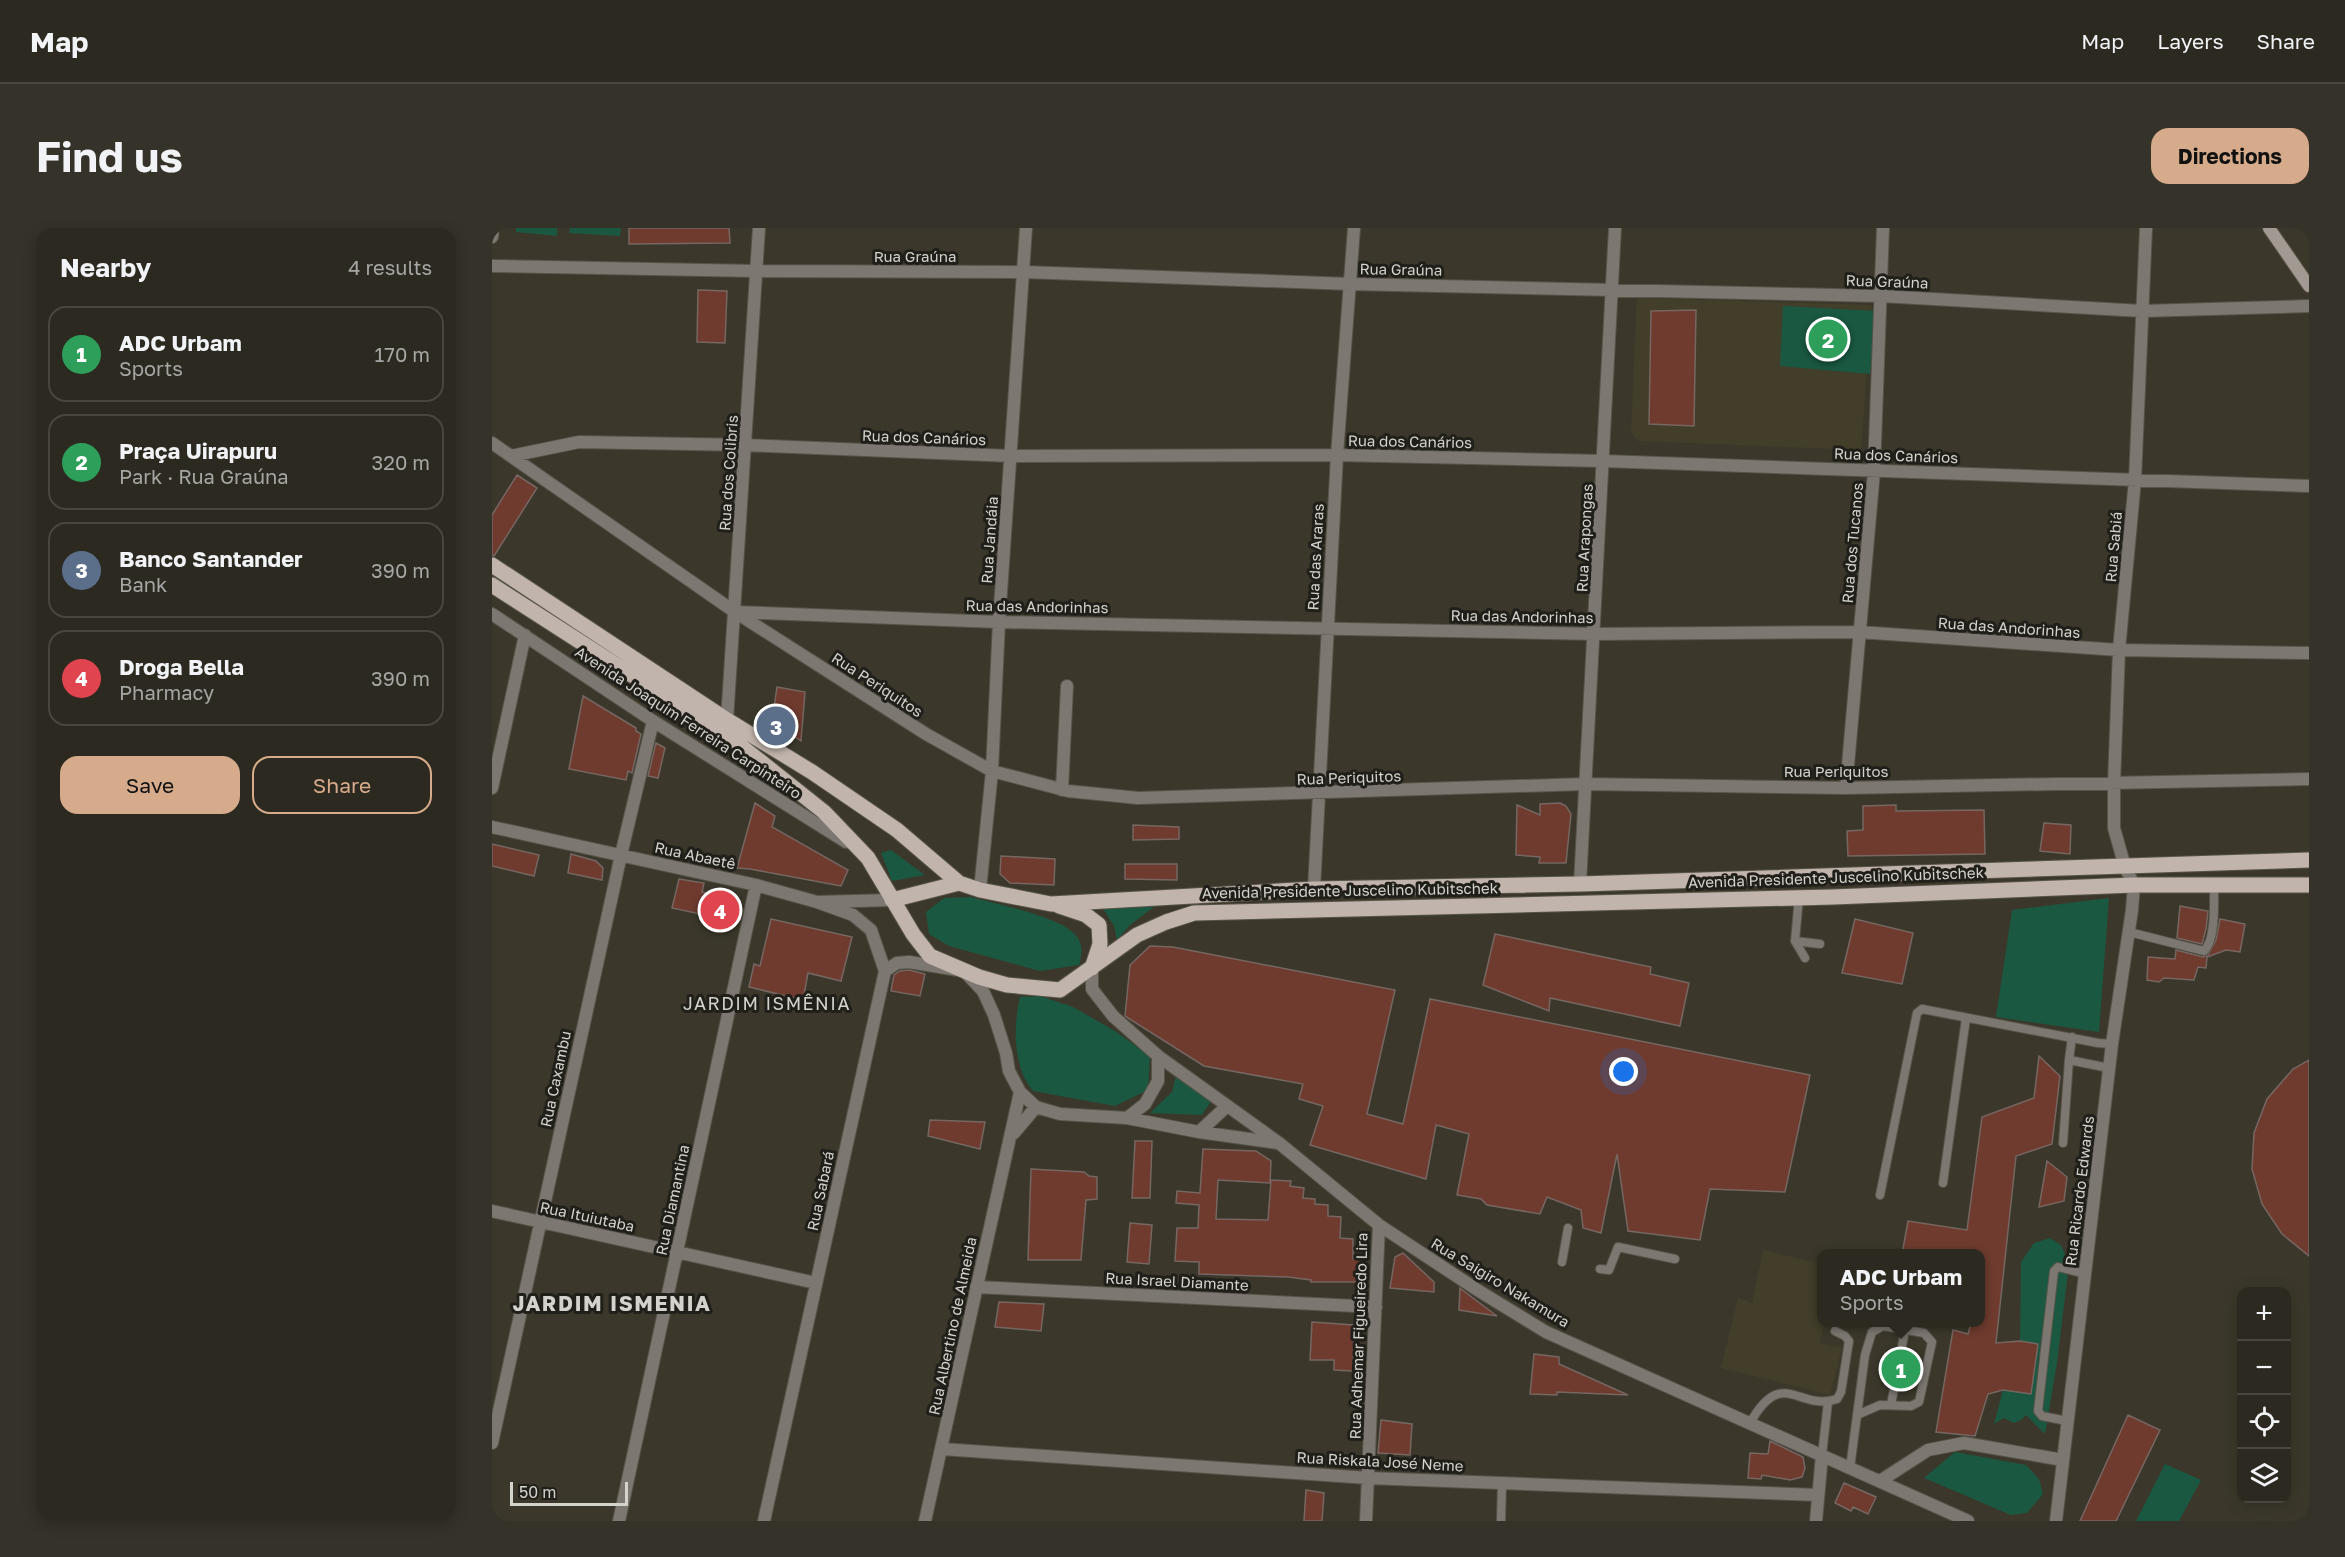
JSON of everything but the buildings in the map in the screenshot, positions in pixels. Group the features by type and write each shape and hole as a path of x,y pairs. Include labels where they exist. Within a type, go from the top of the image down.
{"main road":[{"path":"2269,228 2309,286"},
{"name":"Avenida Presidente Juscelino Kubitschek","path":"492,565 727,720 812,772 897,830 959,884 1051,904 1314,889 1580,884 2309,861"},
{"name":"Avenida Presidente Juscelino Kubitschek","path":"492,585 736,742 824,812 868,858 913,934 930,956 964,972 1007,985 1060,990 1137,935 1194,913 1799,897 2134,885 2309,885"},
{"path":"892,900 959,884"},
{"path":"1051,904 1086,915 1099,925 1100,944 1092,968"}],"street":[{"path":"492,237 493,228"},
{"name":"Rua dos Colibris","path":"727,720 759,228"},
{"name":"Rua Jandáia","path":"980,890 992,771 999,622 1026,228"},
{"name":"Rua das Araras","path":"1314,889 1337,455 1354,228"},
{"name":"Rua Arapongas","path":"1580,884 1615,228"},
{"name":"Rua dos Tucanos","path":"1846,788 1874,471 1883,228"},
{"name":"Rua Sabiá","path":"2125,867 2114,828 2114,784 2119,650 2135,480 2146,228"},
{"name":"Rua Graúna","path":"492,266 756,272 1023,272 1350,284 1881,296 2142,311 2309,306"},
{"name":"Rua dos Canários","path":"511,456 579,442 745,445 1011,456 1337,455 1603,461 2309,486"},
{"name":"Rua Periquitos","path":"492,443 735,612 926,734 992,771 1062,790 1138,798 1585,784 1846,788 2309,779"},
{"name":"Rua das Andorinhas","path":"735,612 999,622 1595,634 1859,632 2119,650 2309,653"},
{"name":"Avenida Joaquim Ferreira Carpinteiro","path":"492,614 653,722 826,828 868,858"},
{"path":"492,788 525,635"},
{"path":"1062,790 1067,686"},
{"name":"Rua Caxambu","path":"492,1443 621,855 653,722"},
{"name":"Rua Abaetê","path":"492,827 756,885 817,902 892,900"},
{"path":"2125,867 2134,885"},
{"name":"Rua Diamantina","path":"620,1521 756,885"},
{"name":"Rua Ricardo Edwards","path":"2056,1521 2109,1068 2134,885"},
{"path":"817,902 853,915 871,930 885,970 897,963 909,962 964,972 983,991 991,1007 1006,1053 1009,1071 1020,1092 1036,1107 1060,1114 1127,1118 1200,1132 1279,1143"},
{"name":"Rua Saigiro Nakamura","path":"1092,968 1092,989 1113,1016 1158,1056 1279,1143 1379,1225 1479,1291 1546,1332 1968,1521"},
{"name":"Rua Sabará","path":"764,1521 885,970"},
{"path":"1127,1118 1145,1104 1158,1081 1158,1056"},
{"name":"Rua Albertino de Almeida","path":"925,1521 976,1287 1012,1137 1020,1092"},
{"path":"1200,1132 1227,1106"},
{"name":"Rua Albertino de Almeida","path":"1012,1137 1036,1107"},
{"name":"Rua Ituiutaba","path":"492,1211 816,1283"},
{"name":"Rua Adhemar Figueiredo Lira","path":"1366,1521 1379,1225"},
{"name":"Rua Israel Diamante","path":"976,1287 1376,1307"},
{"path":"1880,1481 1928,1450 1964,1443 2063,1460"},
{"name":"Rua Riskala José Neme","path":"942,1449 1368,1478 1818,1495"},
{"path":"1816,1521 1822,1455"}],"lane":[{"path":"2129,932 2205,951 2209,946 2212,933 2214,885"},
{"path":"1799,897 1795,941 1805,958"},
{"path":"1795,941 1820,944"},
{"path":"1880,1196 1917,1013 1922,1009 2112,1044"},
{"path":"1943,1183 1966,1018"},
{"path":"2063,1143 2072,1037"},
{"path":"2069,1060 2109,1068"},
{"path":"1562,1262 1568,1228"},
{"path":"1600,1269 1609,1270 1618,1247 1675,1259"},
{"path":"2067,1420 2042,1416 2038,1411 2054,1271 2058,1267 2085,1274"},
{"path":"1850,1468 1865,1355 1872,1332 1881,1327"},
{"path":"1857,1415 1880,1404 1911,1406 1919,1402 1932,1342 1924,1333 1888,1327"},
{"path":"1891,1405 1905,1330"},
{"path":"1750,1423 1766,1401 1782,1393 1828,1402 1837,1399 1841,1392 1849,1341 1835,1331"},
{"path":"1822,1455 1828,1402"},
{"path":"1501,1521 1502,1483"}],"shaded area":[{"path":"1637,298 1872,305 1861,450 1638,441 1631,432"},
{"path":"1763,1250 1817,1263 1817,1327 1823,1327 1820,1343 1842,1348 1830,1395 1721,1368 1738,1298 1752,1303"}],"green space":[{"path":"516,228 557,228 557,236 516,232"},
{"path":"570,228 621,228 620,236 569,233"},
{"path":"1783,306 1877,311 1870,374 1780,366"},
{"path":"891,850 925,875 892,881 881,853"},
{"path":"971,897 1029,912 1071,930 1081,944 1079,965 1040,971 949,946 929,934 926,912 944,898"},
{"path":"2109,898 2099,1032 1996,1017 2012,910"},
{"path":"1159,903 1130,925 1117,940 1114,926 1102,907"},
{"path":"1040,996 1073,1007 1115,1031 1150,1056 1148,1090 1115,1106 1033,1091 1026,1082 1018,1059 1016,1020 1020,997"},
{"path":"1177,1072 1213,1098 1202,1115 1150,1113 1172,1092"},
{"path":"2050,1238 2061,1245 2069,1264 2057,1363 2045,1434 2026,1415 2014,1423 2004,1418 1994,1424 2003,1390 2031,1394 2038,1344 2020,1341 2021,1262 2034,1243"},
{"path":"1955,1452 2026,1465 2039,1479 2043,1494 2027,1513 2011,1515 1924,1478"},
{"path":"2165,1464 2201,1480 2179,1521 2136,1521"}],"place":[{"name":"Praça Uirapuru","path":"1828,339"},
{"name":"Banco Santander","path":"776,726"},
{"name":"Droga Bella","path":"720,910"},
{"name":"ADC Urbam","path":"1901,1369"}],"district":[{"name":"JARDIM ISMÊNIA","path":"767,1004"},
{"name":"JARDIM ISMENIA","path":"612,1304"}]}
